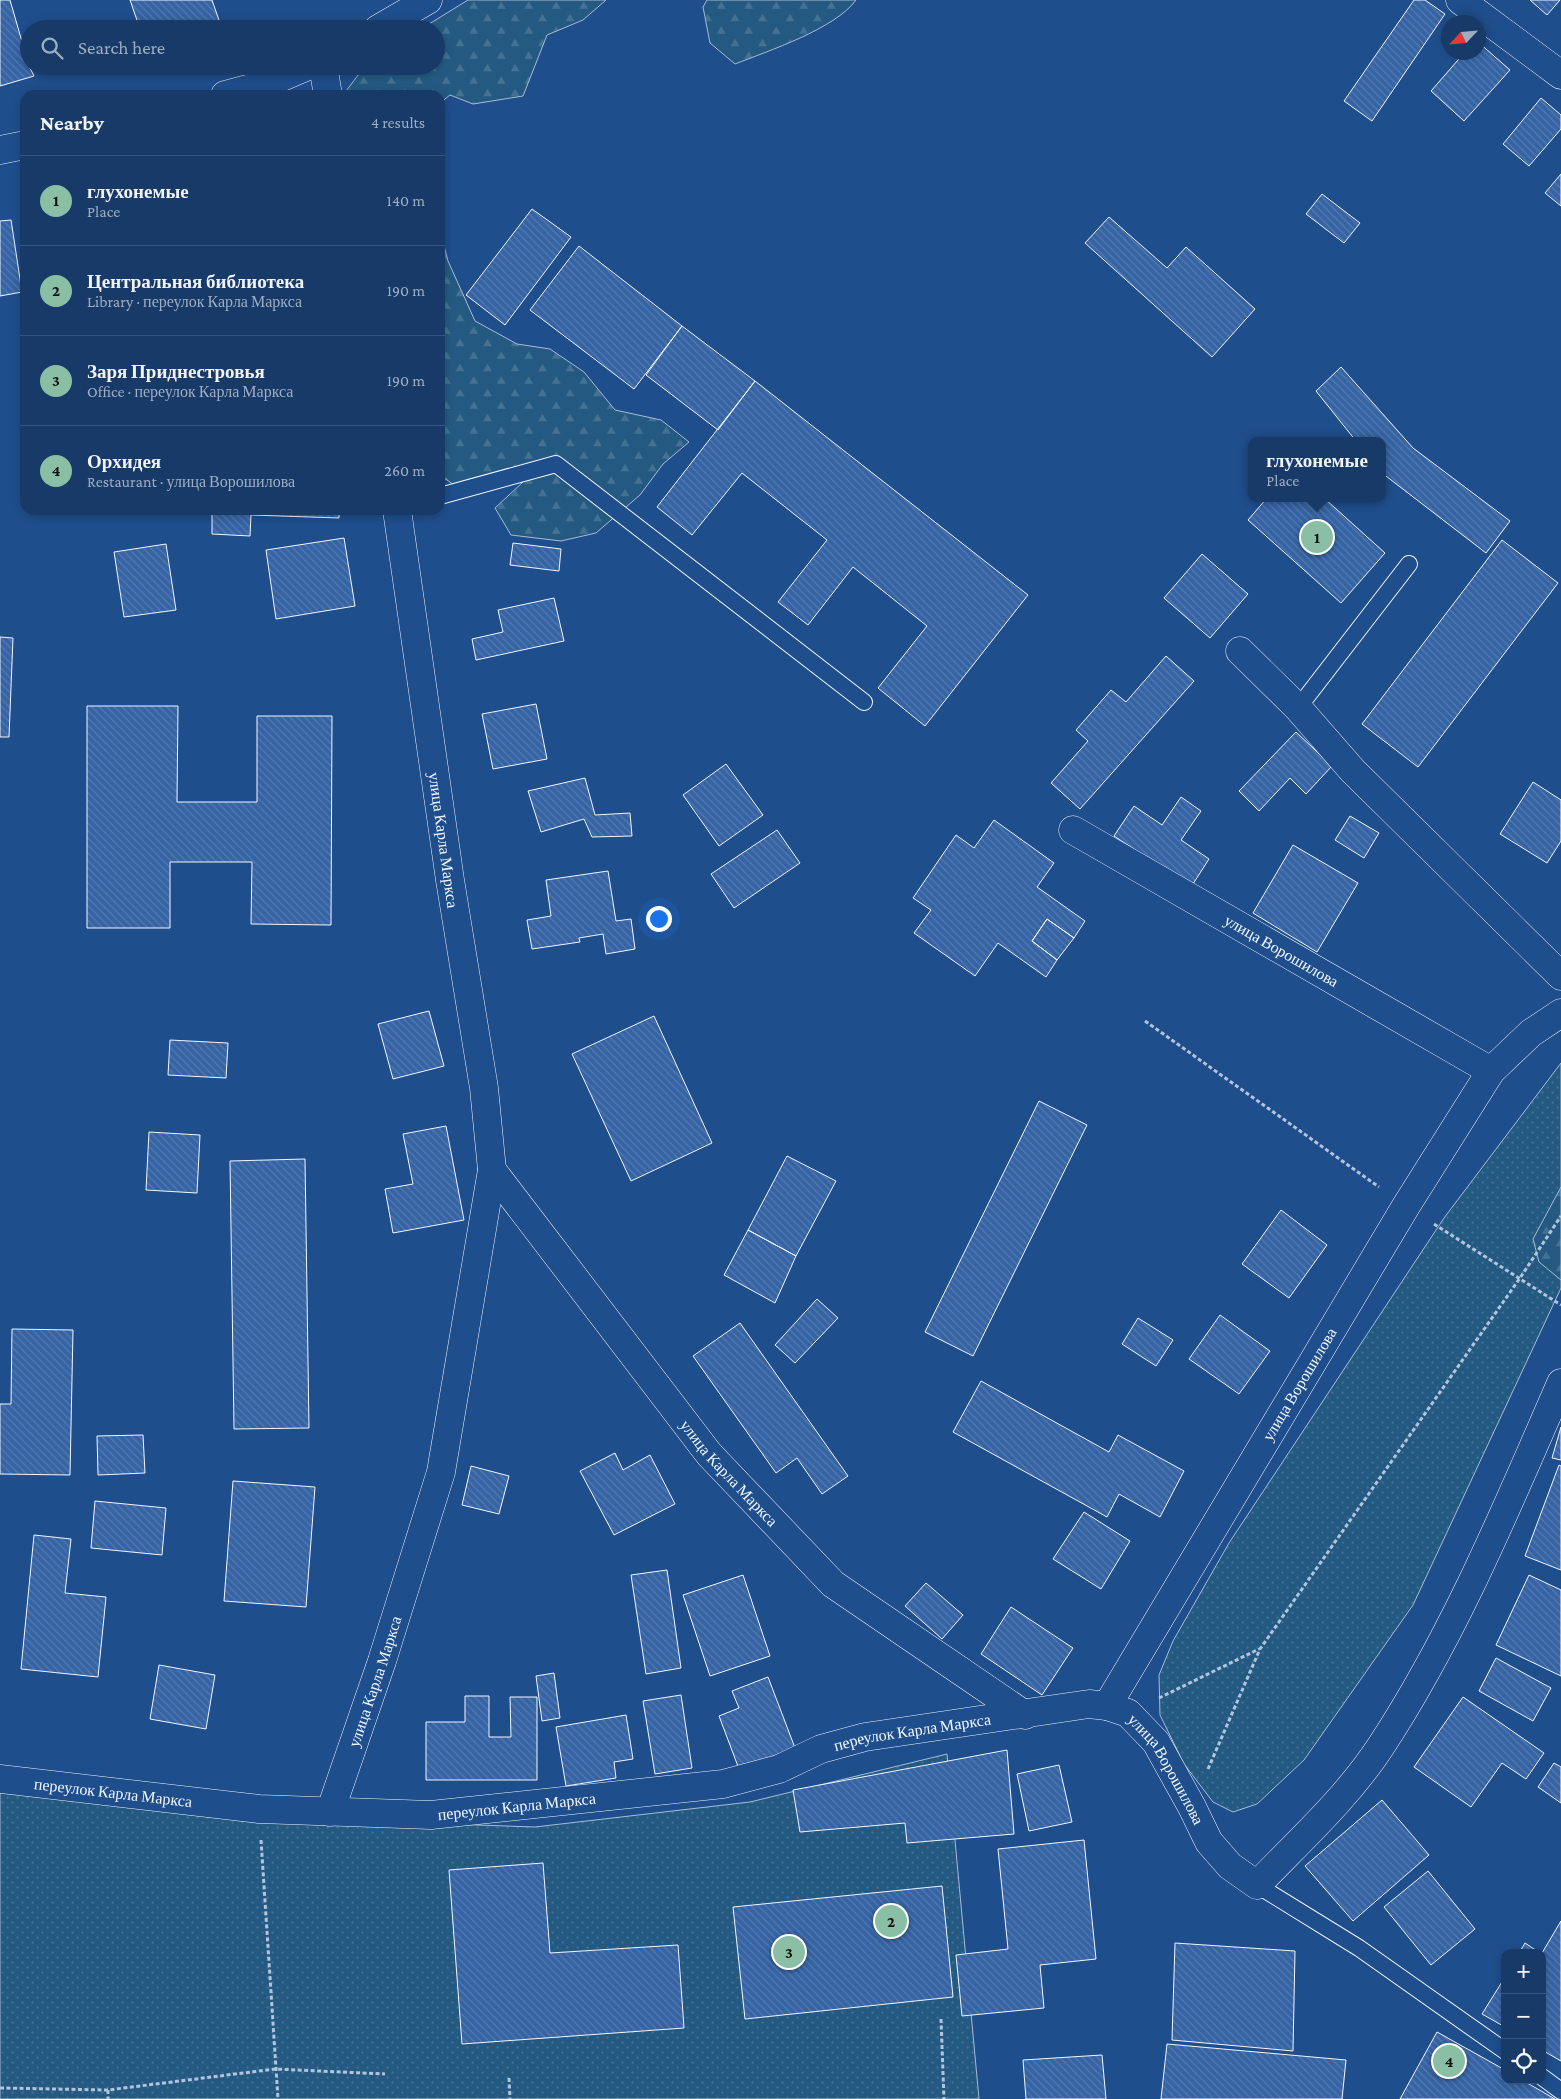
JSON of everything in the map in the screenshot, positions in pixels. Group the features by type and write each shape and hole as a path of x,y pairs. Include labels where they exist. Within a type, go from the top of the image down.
{"street":[{"path":"394,20 428,0"},
{"path":"1460,0 1561,75"},
{"path":"244,90 266,84 287,75"},
{"path":"325,75 327,90"},
{"path":"0,150 20,146"},
{"name":"улица Карла Маркса","path":"330,1812 382,1661 442,1472 492,1170 484,1088 448,870 398,515"},
{"path":"1240,651 1298,708 1353,771 1561,976"},
{"name":"улица Ворошилова","path":"1073,830 1491,1071"},
{"name":"улица Ворошилова","path":"1257,1885 1230,1866 1209,1842 1156,1742 1118,1710 1406,1206 1491,1071 1531,1033 1561,1013"},
{"name":"улица Карла Маркса","path":"492,1170 709,1454 826,1577 1025,1715"},
{"path":"1257,1885 1350,1788 1380,1748 1410,1699 1491,1545 1561,1383"},
{"name":"переулок Карла Маркса","path":"0,1779 259,1809 430,1815 723,1784 779,1769 821,1749 865,1738 1089,1704 1118,1710"}],"lane":[{"path":"445,495 556,464 864,702"},
{"path":"1298,708 1409,564"},
{"path":"1257,1885 1359,1948 1501,2048"},
{"path":"1546,2081 1561,2091"}],"path":[{"path":"1145,1021 1406,1206 1561,1305"},
{"path":"1192,1807 1260,1649 1520,1278 1561,1216"},
{"path":"1118,1710 1260,1649"},
{"path":"259,1809 278,2099"},
{"path":"941,2019 944,2099"},
{"path":"0,2088 108,2090 275,2069 385,2074"},
{"path":"509,2078 510,2099"},
{"path":"108,2090 108,2099"}],"green space":[{"path":"468,0 606,0 583,20 547,35 523,96 473,104 450,95 445,99 445,90 347,90 358,75 445,75 445,20 436,20"},
{"path":"707,0 856,0 846,11 817,30 735,64 710,43 703,7"},
{"path":"445,250 448,261 475,321 517,344 550,349 584,372 615,410 661,420 689,442 663,464 640,495 596,533 561,541 511,535 495,508 523,482 454,485 445,479"},
{"path":"1561,1063 1561,1288 1413,1605 1304,1760 1257,1804 1233,1812 1213,1802 1184,1764 1160,1715 1159,1675 1173,1641 1229,1543 1444,1218"},
{"path":"1561,1187 1561,1280 1539,1262 1533,1239"},
{"path":"947,1754 979,2099 0,2099 0,1787 244,1817 535,1827 750,1802"}],"building":[{"path":"0,0 10,0 20,35 20,75 34,76 0,86"},
{"path":"130,0 212,0 219,20 137,20"},
{"path":"1414,0 1425,0 1445,14 1441,15 1441,20 1372,121 1344,101"},
{"path":"1530,0 1560,0 1547,15"},
{"path":"1486,49 1510,70 1464,121 1431,91 1458,60 1486,60"},
{"path":"1541,98 1561,115 1561,129 1529,166 1503,144"},
{"path":"1561,174 1561,206 1545,193"},
{"path":"1322,194 1360,223 1344,243 1306,214"},
{"path":"532,209 571,237 505,325 466,295"},
{"path":"1109,217 1167,268 1186,247 1255,309 1212,357 1085,243"},
{"path":"11,220 20,279 20,292 0,296 0,221"},
{"path":"579,246 682,326 634,389 530,310"},
{"path":"682,326 755,381 718,430 646,375"},
{"path":"1341,367 1413,448 1510,521 1486,553 1386,476 1386,437 1353,437 1316,391"},
{"path":"755,381 1028,595 925,726 878,688 927,626 853,567 808,625 778,602 827,540 742,473 692,535 657,507"},
{"path":"1264,502 1328,502 1385,553 1341,603 1248,520"},
{"path":"212,515 251,515 250,536 212,534"},
{"path":"251,515 339,515 339,518"},
{"path":"344,538 355,606 276,619 266,550"},
{"path":"1502,540 1558,583 1418,767 1362,724"},
{"path":"513,543 561,549 559,571 510,565"},
{"path":"166,544 176,610 124,617 114,552"},
{"path":"1202,554 1248,594 1210,638 1164,598"},
{"path":"554,598 564,641 476,660 472,639 503,632 498,610"},
{"path":"0,637 13,638 9,737 0,737"},
{"path":"1166,656 1194,681 1080,809 1051,783 1088,741 1076,730 1111,690 1126,702"},
{"path":"536,704 547,759 493,769 482,714"},
{"path":"87,706 178,706 177,802 257,802 257,716 332,716 331,925 251,924 252,862 170,862 170,928 87,928"},
{"path":"1296,732 1332,766 1306,794 1290,778 1259,811 1239,791"},
{"path":"726,764 763,815 719,846 683,795"},
{"path":"585,778 595,815 630,813 632,836 592,837 584,819 541,832 528,791"},
{"path":"1533,782 1561,800 1561,841 1547,863 1500,834"},
{"path":"1181,797 1201,811 1181,840 1209,859 1191,887 1114,836 1134,806 1162,825"},
{"path":"1350,816 1379,833 1364,858 1335,840"},
{"path":"994,820 1054,863 1037,887 1085,921 1074,938 1047,919 1032,941 1057,960 1046,977 998,943 975,976 914,933 931,910 913,898 956,835 974,848"},
{"path":"777,830 800,863 734,908 711,874"},
{"path":"1293,845 1358,883 1317,952 1253,913"},
{"path":"608,871 616,921 631,919 635,949 606,954 603,934 579,938 580,942 532,949 527,920 551,916 546,880"},
{"path":"1047,919 1074,938 1057,960 1032,941"},
{"path":"429,1011 444,1066 393,1079 378,1024"},
{"path":"654,1016 712,1143 631,1181 572,1054"},
{"path":"170,1040 228,1043 226,1078 168,1075"},
{"path":"1039,1101 1087,1125 973,1356 925,1332"},
{"path":"446,1126 464,1220 393,1233 385,1189 413,1184 403,1134"},
{"path":"149,1132 200,1135 197,1193 146,1190"},
{"path":"787,1156 836,1181 796,1256 748,1230"},
{"path":"305,1159 309,1428 234,1429 230,1161"},
{"path":"1281,1210 1327,1245 1289,1298 1242,1264"},
{"path":"748,1230 796,1256 775,1303 724,1275"},
{"path":"817,1299 838,1318 795,1363 775,1345"},
{"path":"1220,1315 1270,1351 1239,1394 1189,1359"},
{"path":"1138,1318 1173,1340 1156,1366 1122,1344"},
{"path":"740,1323 848,1476 822,1494 797,1458 776,1473 693,1356"},
{"path":"12,1329 73,1330 70,1475 0,1474 0,1404 11,1404"},
{"path":"981,1381 1109,1452 1118,1435 1184,1471 1160,1517 1119,1494 1107,1517 953,1432"},
{"path":"1561,1427 1561,1460 1552,1458"},
{"path":"143,1435 145,1473 98,1475 97,1436"},
{"path":"615,1453 623,1470 650,1455 675,1504 614,1535 580,1471"},
{"path":"1559,1465 1561,1466 1561,1570 1525,1556"},
{"path":"471,1466 509,1476 499,1514 462,1505"},
{"path":"233,1481 315,1487 306,1607 224,1601"},
{"path":"95,1501 166,1508 162,1555 91,1548"},
{"path":"1084,1512 1130,1541 1101,1589 1053,1559"},
{"path":"34,1535 71,1539 65,1593 106,1597 98,1677 21,1669"},
{"path":"667,1570 681,1668 646,1674 631,1575"},
{"path":"743,1575 770,1656 710,1676 683,1595"},
{"path":"1529,1575 1561,1590 1561,1676 1496,1645"},
{"path":"926,1583 963,1615 942,1639 905,1606"},
{"path":"1011,1607 1073,1648 1042,1695 981,1654"},
{"path":"1496,1658 1551,1688 1533,1721 1479,1691"},
{"path":"159,1665 215,1675 206,1729 150,1719"},
{"path":"554,1673 560,1718 542,1721 536,1676"},
{"path":"768,1677 795,1748 739,1769 719,1716 739,1708 732,1691"},
{"path":"681,1695 692,1768 655,1774 643,1701"},
{"path":"465,1696 489,1696 489,1737 511,1737 510,1697 537,1697 537,1780 426,1780 426,1722 465,1722"},
{"path":"1463,1697 1544,1753 1526,1779 1502,1763 1471,1807 1414,1767"},
{"path":"626,1715 633,1759 614,1762 616,1778 566,1786 556,1727"},
{"path":"1007,1750 1014,1834 907,1843 905,1823 800,1832 793,1790"},
{"path":"1554,1763 1561,1767 1561,1803 1538,1787"},
{"path":"1059,1765 1072,1822 1029,1831 1017,1774"},
{"path":"1382,1800 1429,1855 1353,1921 1305,1866"},
{"path":"1084,1840 1096,1959 1040,1965 1044,2008 962,2016 956,1955 1008,1949 998,1849"},
{"path":"543,1863 550,1953 678,1945 684,2028 462,2044 449,1870"},
{"path":"1428,1871 1475,1929 1431,1965 1384,1907"},
{"path":"942,1886 953,1997 745,2019 733,1907"},
{"path":"1561,1921 1561,2061 1546,2052 1546,1949 1544,1949"},
{"path":"1175,1943 1295,1951 1293,2051 1172,2040"},
{"path":"1525,1943 1534,1949 1521,1949"},
{"path":"1501,1983 1501,2025 1482,2014"},
{"path":"1437,2032 1501,2068 1501,2084 1529,2084 1555,2099 1400,2099"},
{"path":"1167,2044 1346,2060 1342,2099 1161,2099"},
{"path":"1102,2055 1106,2099 1026,2099 1023,2060"}],"place":[{"name":"глухонемые","path":"1317,537"},
{"name":"Центральная библиотека","path":"891,1921"},
{"name":"Заря Приднестровья","path":"789,1952"},
{"name":"Орхидея","path":"1449,2061"}]}
